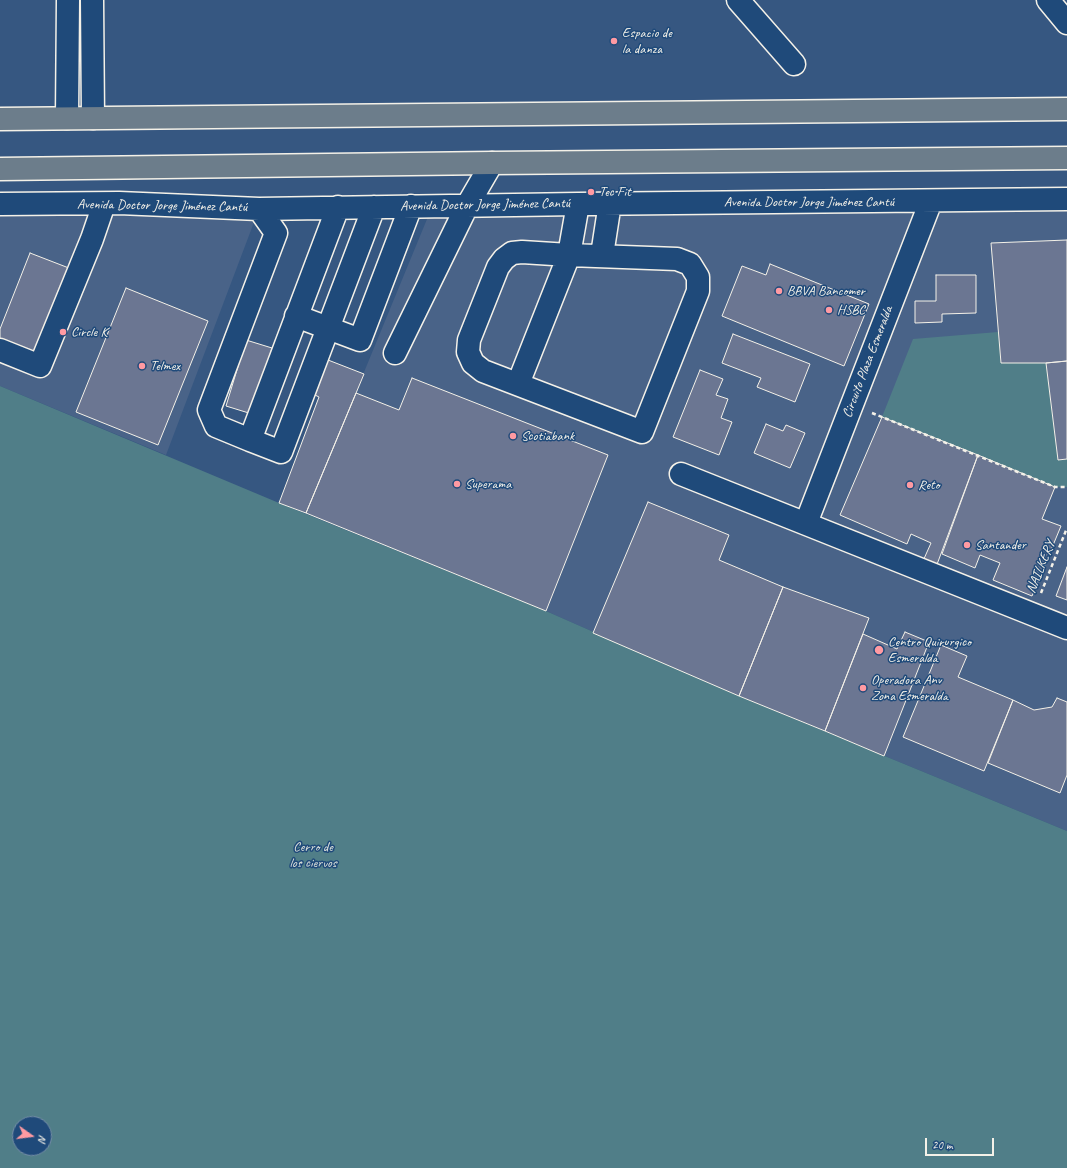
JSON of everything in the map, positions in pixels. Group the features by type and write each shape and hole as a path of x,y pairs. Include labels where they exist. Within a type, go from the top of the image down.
{"main road":[{"path":"0,119 1067,109"},
{"path":"0,169 1067,158"}],"street":[{"path":"56,0 74,118"},
{"path":"68,0 74,118"},
{"path":"74,118 81,0"},
{"path":"74,118 92,0"},
{"path":"738,0 794,64"},
{"path":"1048,0 1067,23"},
{"path":"395,353 467,206 492,163"},
{"name":"Avenida Doctor Jorge Jiménez Cantú","path":"0,204 104,204 259,209 610,203 1067,199"},
{"name":"Circuito Plaza Esmeralda","path":"806,523 931,201"},
{"path":"602,255 610,203"},
{"path":"0,350 40,366 92,239 104,204"},
{"path":"518,384 569,255 578,204"},
{"path":"296,316 360,340 411,206"},
{"path":"250,440 338,207"},
{"path":"259,209 276,233 209,410 216,426 281,452 374,207"},
{"path":"522,252 569,255 602,255 677,259 690,264 698,277 698,291 642,432 483,371 473,363 468,352 469,340 498,267 504,259 512,253 522,252"},
{"path":"681,474 1067,628"}],"path":[{"path":"851,404 1055,487 1067,487"},
{"name":"NAILKERY","path":"1033,614 1067,528"}],"shaded area":[{"path":"1067,199 1067,831 739,696 546,611 306,513 432,207"},
{"path":"0,204 259,209 166,455 0,386"}],"green space":[{"path":"998,332 1001,363 1046,363 1058,460 1067,459 1067,487 1055,487 882,417 913,339"},
{"name":"Cerro de los ciervos","path":"0,386 279,503 546,611 739,696 1067,831 1067,1168 0,1168"}],"building":[{"path":"1067,240 1067,361 1046,363 1001,363 991,243"},
{"path":"30,253 74,270 37,361 0,346 0,329"},
{"path":"770,264 869,304 844,366 722,316 742,266 766,275"},
{"path":"936,275 976,275 976,313 942,314 942,322 915,323 915,301 936,301"},
{"name":"Telmex","path":"126,288 208,321 158,445 76,412"},
{"path":"733,334 810,364 795,402 757,387 761,378 722,363"},
{"path":"246,340 272,348 252,414 226,406"},
{"path":"328,360 364,374 306,513 279,503 319,397 315,395"},
{"path":"1067,361 1067,459 1058,460 1046,363"},
{"path":"700,370 723,379 716,395 728,399 721,418 732,422 719,455 673,437"},
{"name":"Superama","path":"412,378 608,455 546,611 306,513 356,393 399,410"},
{"name":"Reto","path":"882,417 978,455 936,567 923,561 931,543 911,534 907,544 840,515"},
{"path":"766,424 783,431 786,425 805,433 790,468 754,453"},
{"path":"978,455 1055,487 1042,519 1061,526 1032,596 993,580 1000,563 980,555 975,568 942,554"},
{"path":"648,502 729,535 719,560 783,587 739,696 593,633"},
{"path":"1067,567 1067,600 1056,596"},
{"path":"783,587 869,618 825,731 739,696"},
{"path":"905,632 929,642 884,756 825,731 863,634 897,649"},
{"path":"941,645 967,656 958,677 1013,700 984,771 903,737"},
{"path":"1057,698 1067,702 1067,775 1060,793 988,763 1013,700 1034,710 1052,707"}],"place":[{"name":"Espacio de la danza","path":"614,41"},
{"name":"Tec Fit","path":"591,192"},
{"name":"BBVA Bancomer","path":"779,291"},
{"name":"HSBC","path":"829,310"},
{"name":"Circle K","path":"63,332"},
{"name":"Telmex","path":"142,366"},
{"name":"Scotiabank","path":"513,436"},
{"name":"Superama","path":"457,484"},
{"name":"Reto","path":"910,485"},
{"name":"Santander","path":"967,545"},
{"name":"Centro Quirurgico Esmeralda","path":"879,650"},
{"name":"Operadora Anv Zona Esmeralda","path":"863,688"}]}
